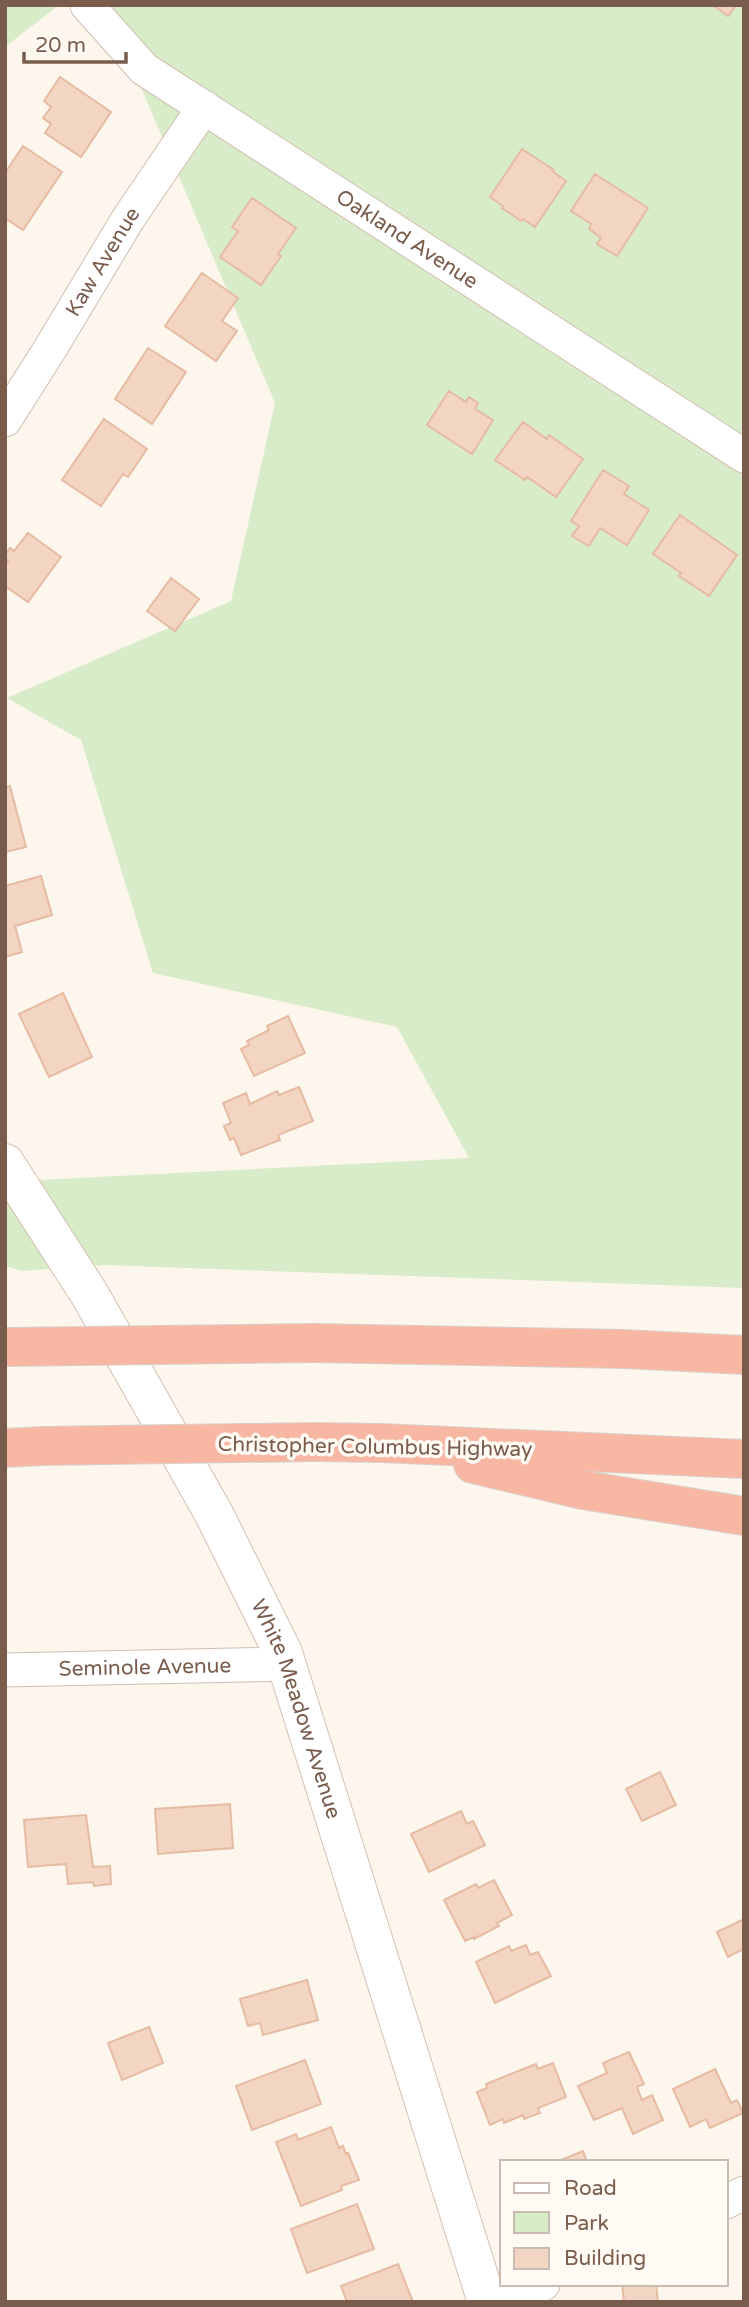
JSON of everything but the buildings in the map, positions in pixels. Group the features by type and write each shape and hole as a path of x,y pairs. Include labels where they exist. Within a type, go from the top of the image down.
{"highway":[{"path":"5,1347 314,1343 624,1349 744,1355"},
{"path":"382,1443 583,1490 744,1516"},
{"name":"Christopher Columbus Highway","path":"24,1447 382,1443 744,1459"}],"street":[{"name":"Oakland Avenue","path":"87,5 144,69 744,456"},
{"name":"Kaw Avenue","path":"5,419 128,219 204,107"},
{"name":"White Meadow Avenue","path":"5,1163 90,1295 214,1514 283,1653 487,2302"},
{"name":"Seminole Avenue","path":"5,1670 285,1664"},
{"path":"728,2201 744,2193"},
{"path":"501,2302 538,2286"}],"green space":[{"path":"5,5 59,5 5,47"},
{"path":"106,5 744,5 744,1288 104,1265 22,1271 5,1266 5,1177 19,1181 469,1158 397,1027 153,973 81,740 7,698 231,601 275,403"}]}
